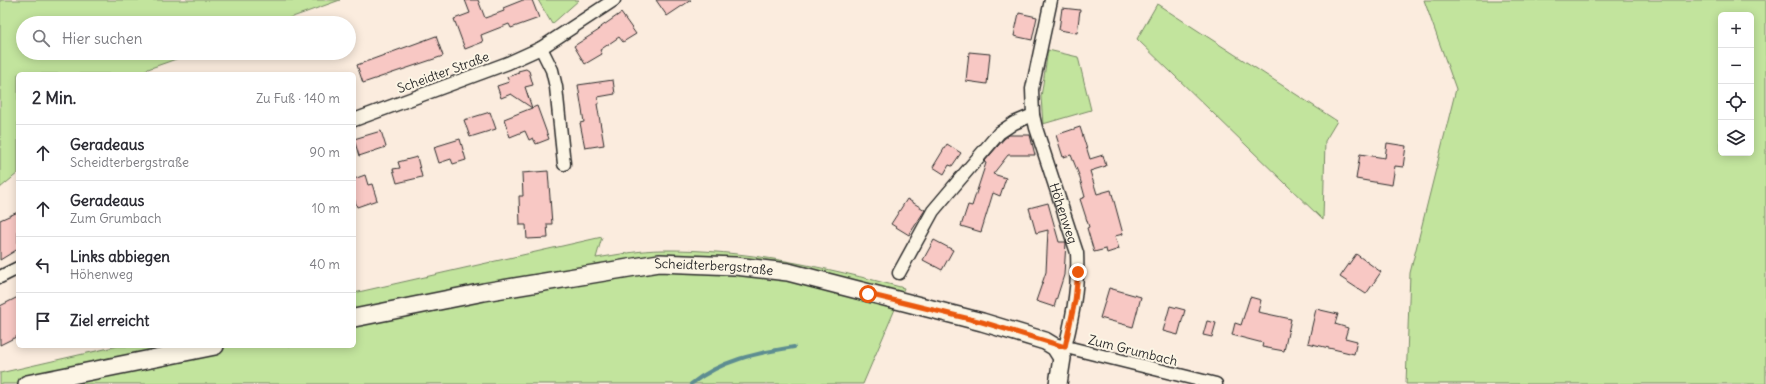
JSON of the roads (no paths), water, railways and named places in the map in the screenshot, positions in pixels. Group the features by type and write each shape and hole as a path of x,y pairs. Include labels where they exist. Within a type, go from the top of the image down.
{"street":[{"name":"Scheidter Straße","path":"356,119 508,63 541,48 598,4 614,0"},
{"name":"Höhenweg","path":"1051,0 1032,89 1033,115 1077,253 1077,284 1058,384"},
{"path":"541,48 552,70 556,87 564,164"},
{"path":"899,273 933,211 998,133 1014,123 1033,115"},
{"name":"Scheidterbergstraße","path":"356,318 484,292 659,263 736,266 788,272 910,304 1045,341 1064,353"},
{"path":"0,277 16,269"},
{"path":"27,384 205,348"},
{"name":"Zum Grumbach","path":"1064,353 1216,384"}],"waterway":[{"path":"691,384 727,363 753,355 794,347"}]}
